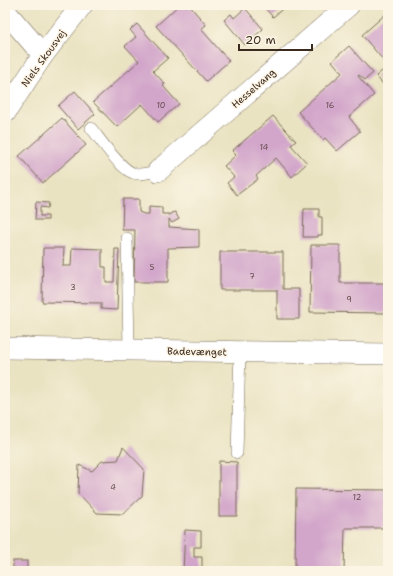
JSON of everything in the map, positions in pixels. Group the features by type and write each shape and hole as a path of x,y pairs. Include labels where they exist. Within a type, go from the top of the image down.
{"street":[{"name":"Niels Skousvej","path":"5,113 43,55 82,5"},
{"name":"Hesselvang","path":"158,171 349,5"},
{"path":"5,11 43,55"},
{"name":"Badevænget","path":"5,348 388,354"}],"lane":[{"path":"91,128 121,165 132,173 141,174 158,171"},
{"path":"127,238 129,350"},
{"path":"237,453 240,352"}],"building":[{"path":"179,5 189,5 206,25 201,29 229,61 206,81 156,26"},
{"path":"262,5 287,5 273,17"},
{"path":"245,8 263,29 245,45 224,20 231,14 234,18"},
{"path":"388,12 388,58 384,61 362,35"},
{"path":"137,24 168,58 153,71 165,84 163,86 179,104 158,122 142,104 117,127 93,102 139,61 125,46 136,37 130,30"},
{"path":"349,46 373,73 365,80 359,75 358,76 374,95 349,117 360,131 337,151 325,138 323,140 298,112 342,73 332,61"},
{"path":"388,66 388,90 376,76"},
{"path":"75,91 95,114 78,129 58,106"},
{"path":"273,116 296,141 291,145 307,163 292,177 276,158 256,176 258,179 237,195 227,183 234,177 224,166 236,155 232,151"},
{"path":"62,118 86,145 43,183 19,156"},
{"path":"123,199 139,199 139,212 144,214 149,214 149,206 162,207 162,214 169,214 169,216 171,213 175,212 179,219 172,223 169,219 169,227 199,229 199,247 168,248 168,282 134,282 135,230 122,230"},
{"path":"36,202 49,203 48,208 40,207 40,216 48,216 48,220 35,220"},
{"path":"304,209 319,209 319,217 322,217 322,235 318,235 318,237 303,237"},
{"path":"311,245 340,245 340,283 387,283 386,313 310,312"},
{"path":"43,248 64,248 63,266 71,266 72,248 102,249 102,267 106,267 106,282 114,282 115,249 119,249 117,310 101,309 101,303 42,302"},
{"path":"220,252 283,252 283,289 299,289 299,319 277,319 277,290 220,290"},
{"path":"123,447 144,469 142,496 123,514 97,513 78,493 79,465 92,471 102,461 118,460"},
{"path":"219,461 237,462 237,516 219,516"},
{"path":"296,489 388,490 388,528 345,528 344,571 295,571"},
{"path":"185,530 201,531 201,547 194,547 194,557 202,557 202,571 183,571"},
{"path":"13,561 27,561 27,571 13,571"}]}
